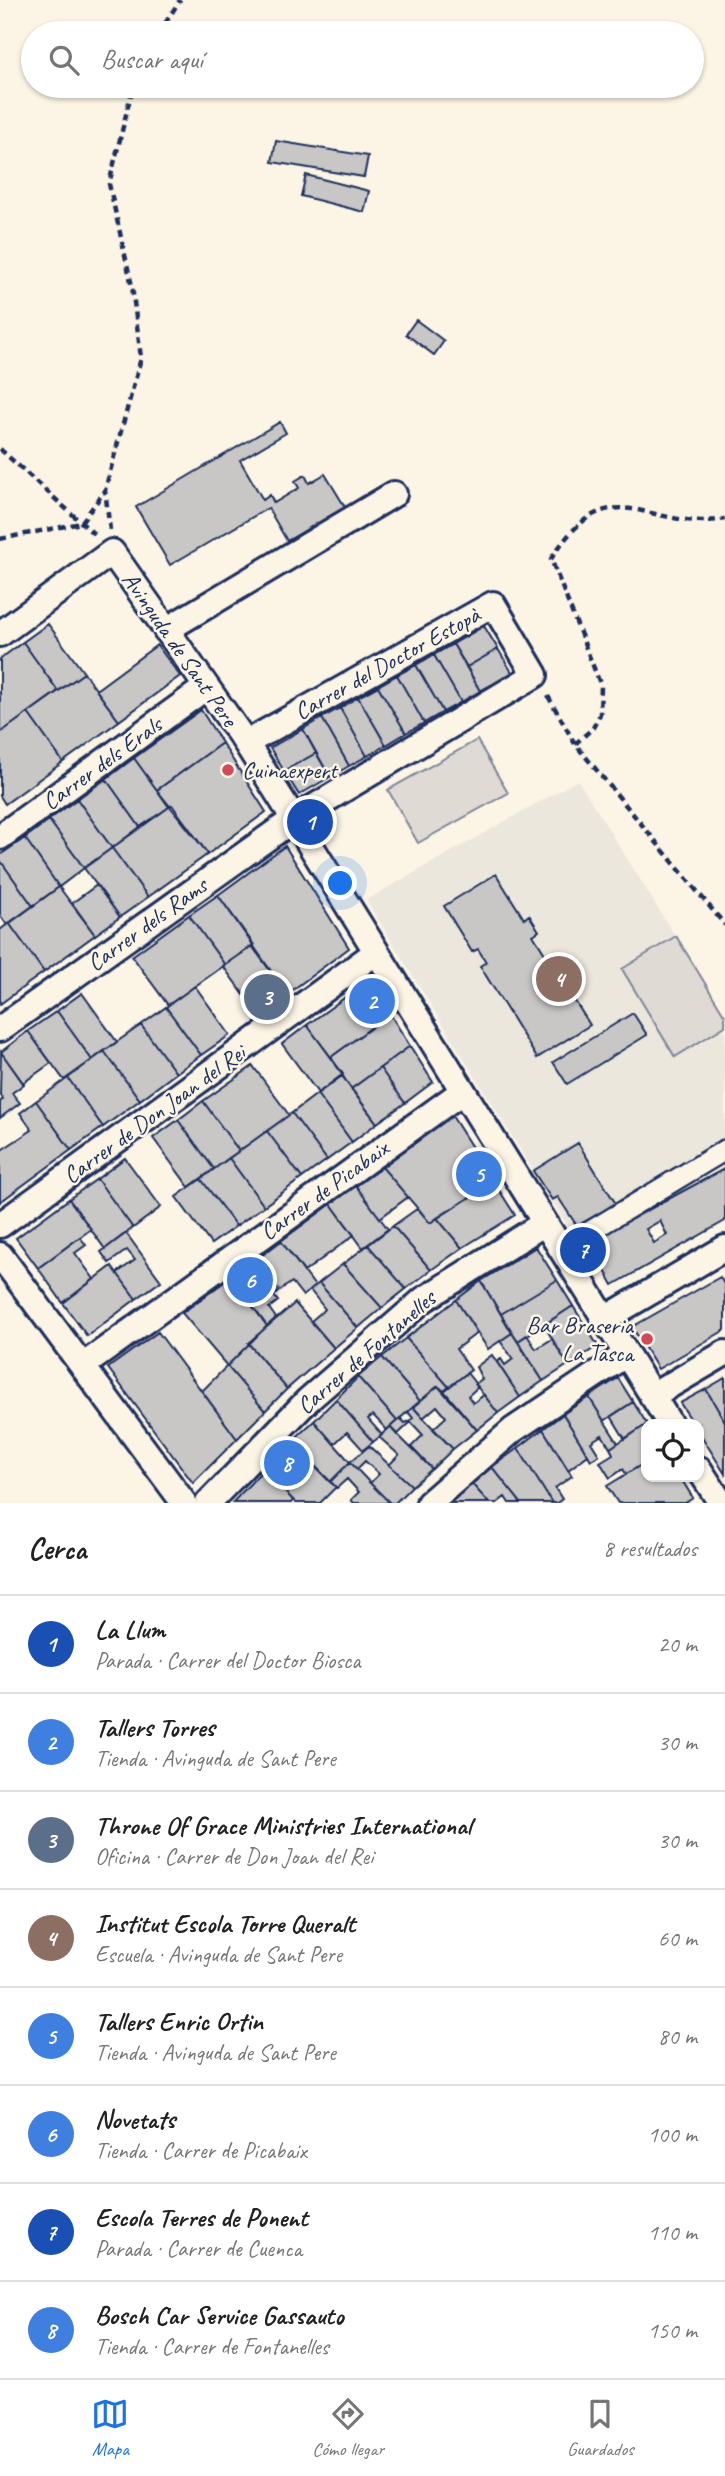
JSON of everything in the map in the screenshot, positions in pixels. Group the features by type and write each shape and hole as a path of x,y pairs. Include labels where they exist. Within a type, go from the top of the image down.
{"street":[{"path":"166,630 394,494"},
{"name":"Avinguda de Sant Pere","path":"112,552 246,743 559,1250 667,1419"},
{"path":"0,634 112,552"},
{"name":"Carrer del Doctor Estopà","path":"246,743 493,604 535,675"},
{"name":"Carrer dels Rams","path":"0,1029 294,819 535,675"},
{"name":"Carrer dels Erals","path":"0,838 205,688"},
{"name":"Carrer de Don Joan del Rei","path":"0,1225 375,953"},
{"name":"Carrer de Picabaix","path":"84,1365 463,1091"},
{"path":"559,1250 725,1150"},
{"name":"Carrer de Fontanelles","path":"208,1503 308,1400 423,1300 543,1224"},
{"path":"603,1320 725,1248"},
{"path":"0,1255 184,1503"},
{"path":"652,1396 725,1353"},
{"path":"429,1503 513,1430 625,1354"},
{"path":"704,1477 720,1501"}],"path":[{"path":"167,21 180,0"},
{"path":"0,538 82,523 105,490 141,358 132,286 109,184 130,98"},
{"path":"0,449 112,552"},
{"path":"105,490 112,552"},
{"path":"575,744 593,728 600,714 601,686 551,559 568,532 599,510 624,508 705,522 725,519"},
{"path":"535,675 575,744 725,925"}],"shaded area":[{"path":"477,740 508,793 418,843 388,790"},
{"path":"578,780 725,1016 725,1143 570,1230 366,900"},
{"path":"676,936 725,1016 725,1026 675,1057 622,969"}],"building":[{"path":"276,141 368,156 364,177 272,162"},
{"path":"306,175 369,191 364,212 301,196"},
{"path":"416,320 444,341 434,355 406,334"},
{"path":"280,422 286,433 240,460 263,500 270,495 274,503 299,488 295,481 305,475 309,483 325,474 345,507 287,541 268,508 170,565 136,507"},
{"path":"48,624 84,673 58,691 23,642"},
{"path":"484,626 498,649 467,667 453,644"},
{"path":"23,642 58,691 0,733 0,659"},
{"path":"453,644 480,691 461,702 434,655"},
{"path":"157,645 180,676 119,721 96,690"},
{"path":"498,649 513,674 480,691 467,667"},
{"path":"434,655 461,702 443,712 416,665"},
{"path":"416,665 443,712 424,723 397,675"},
{"path":"84,673 119,721 63,762 28,713"},
{"path":"397,675 424,723 406,733 378,686"},
{"path":"378,686 406,733 386,745 358,697"},
{"path":"358,697 386,745 367,756 340,708"},
{"path":"340,708 367,756 349,766 322,718"},
{"path":"201,710 222,743 157,790 134,758"},
{"path":"28,713 63,762 5,804 0,796 0,733"},
{"path":"322,718 349,766 330,777 303,729"},
{"path":"303,729 316,753 284,771 270,748"},
{"path":"222,743 266,812 208,854 157,790"},
{"path":"316,753 330,777 299,795 284,771"},
{"path":"134,758 169,807 140,827 106,779"},
{"path":"106,779 140,827 112,848 77,799"},
{"path":"77,799 112,848 84,868 49,820"},
{"path":"172,805 208,854 148,897 112,848"},
{"path":"49,820 84,868 59,887 25,838"},
{"path":"25,838 59,887 33,906 0,860 0,855"},
{"path":"285,846 349,948 287,994 218,895"},
{"path":"112,848 148,897 120,917 84,868"},
{"path":"0,860 33,906 7,925 0,915"},
{"path":"496,874 524,919 529,915 539,931 533,935 590,1025 537,1058 480,966 486,962 478,949 472,952 444,906"},
{"path":"97,885 120,917 95,935 72,903"},
{"path":"59,887 95,935 44,972 9,923"},
{"path":"218,895 254,945 225,965 189,915"},
{"path":"189,915 225,965 168,1005 132,956"},
{"path":"9,923 44,972 0,1004 0,930"},
{"path":"252,946 287,994 258,1014 223,966"},
{"path":"369,980 390,1014 331,1057 307,1025"},
{"path":"195,986 230,1035 201,1055 166,1007"},
{"path":"82,993 117,1042 92,1060 57,1011"},
{"path":"166,1007 201,1055 176,1073 141,1025"},
{"path":"57,1011 92,1060 64,1080 28,1031"},
{"path":"633,1013 647,1035 567,1084 553,1062"},
{"path":"390,1014 410,1046 351,1089 331,1057"},
{"path":"141,1025 176,1073 140,1100 104,1051"},
{"path":"307,1025 343,1074 318,1093 282,1044"},
{"path":"28,1031 51,1063 23,1083 1,1052"},
{"path":"410,1046 433,1082 405,1103 380,1068"},
{"path":"104,1051 140,1100 103,1127 68,1078"},
{"path":"1,1052 24,1084 12,1093 20,1103 0,1118 0,1102 3,1099 0,1094"},
{"path":"253,1066 289,1115 239,1151 203,1101"},
{"path":"380,1068 405,1103 377,1123 351,1089"},
{"path":"342,1076 377,1123 352,1142 317,1094"},
{"path":"68,1078 103,1127 71,1150 36,1101"},
{"path":"317,1094 352,1142 327,1160 292,1113"},
{"path":"36,1101 71,1150 0,1202 0,1151 32,1130 20,1113"},
{"path":"203,1101 239,1151 214,1169 178,1120"},
{"path":"292,1113 327,1160 302,1178 267,1131"},
{"path":"452,1116 494,1182 430,1223 382,1167"},
{"path":"178,1120 214,1169 189,1187 153,1138"},
{"path":"267,1131 302,1178 264,1206 229,1158"},
{"path":"578,1143 616,1204 577,1226 558,1197 552,1200 533,1171"},
{"path":"125,1158 161,1207 133,1228 97,1179"},
{"path":"229,1158 264,1206 236,1226 201,1179"},
{"path":"725,1164 725,1221 613,1285 589,1242 724,1169","holes":["660,1221 667,1235 654,1243 646,1229"]},
{"path":"382,1167 408,1197 380,1218 356,1186"},
{"path":"97,1179 133,1228 105,1249 69,1199"},
{"path":"201,1179 236,1226 211,1244 176,1197"},
{"path":"494,1182 515,1215 462,1248 437,1218"},
{"path":"356,1186 388,1229 363,1248 331,1204"},
{"path":"69,1199 91,1229 38,1268 16,1238"},
{"path":"331,1204 354,1235 304,1272 281,1241"},
{"path":"418,1208 430,1223 437,1218 462,1248 431,1270 393,1226"},
{"path":"393,1226 431,1270 406,1289 368,1245"},
{"path":"126,1233 161,1281 136,1299 117,1273 135,1260 127,1250 109,1263 101,1252"},
{"path":"80,1237 86,1245 75,1253 94,1279 63,1303 38,1268"},
{"path":"281,1241 315,1286 303,1296 292,1282 279,1291 256,1260"},
{"path":"368,1245 406,1289 382,1308 343,1264"},
{"path":"536,1247 557,1280 501,1314 481,1281"},
{"path":"256,1260 279,1291 274,1296 278,1301 269,1308 276,1318 267,1326 231,1277"},
{"path":"343,1264 382,1308 358,1328 319,1283"},
{"path":"112,1266 136,1299 87,1336 63,1303"},
{"path":"231,1277 267,1326 227,1366 182,1313"},
{"path":"720,1277 725,1286 725,1330 658,1369 632,1327"},
{"path":"557,1280 573,1306 518,1341 501,1314"},
{"path":"481,1281 512,1333 488,1349 456,1300"},
{"path":"319,1283 358,1328 334,1348 311,1321 325,1309 310,1290"},
{"path":"456,1300 477,1333 456,1349 471,1370 449,1387 406,1338"},
{"path":"295,1303 334,1348 287,1389 248,1343"},
{"path":"573,1306 598,1346 568,1365 544,1325"},
{"path":"158,1332 237,1439 193,1483 108,1368"},
{"path":"512,1333 543,1381 520,1397 497,1362 501,1359 505,1365 513,1359 500,1341"},
{"path":"527,1335 536,1349 552,1339 568,1365 543,1381 518,1341"},
{"path":"406,1338 449,1387 444,1391 438,1386 420,1401 382,1357"},
{"path":"249,1344 287,1389 265,1411 227,1366"},
{"path":"492,1355 520,1397 498,1413 475,1384 482,1379 476,1367"},
{"path":"382,1357 420,1401 397,1421 358,1377"},
{"path":"227,1366 265,1411 237,1439 202,1391"},
{"path":"467,1373 478,1387 468,1396 473,1403 484,1395 498,1413 477,1430 444,1391"},
{"path":"358,1377 397,1421 387,1430 373,1415 368,1419 382,1435 373,1442 336,1399"},
{"path":"618,1378 633,1402 604,1421 589,1397"},
{"path":"725,1378 725,1422 706,1389"},
{"path":"438,1386 477,1430 453,1449 433,1429 446,1417 437,1406 423,1418 413,1407"},
{"path":"706,1389 725,1422 725,1474 704,1440 704,1419 691,1419 680,1403"},
{"path":"589,1397 618,1443 610,1448 602,1435 591,1442 599,1455 591,1460 563,1414"},
{"path":"336,1399 373,1442 363,1450 347,1432 334,1444 314,1421"},
{"path":"633,1402 644,1419 641,1419 641,1428 625,1439 611,1416"},
{"path":"413,1407 453,1449 432,1469 411,1447 423,1435 411,1422 397,1435 390,1427 400,1418 405,1423 410,1421 413,1418 408,1412"},
{"path":"563,1414 588,1455 568,1470 543,1429"},
{"path":"314,1421 350,1462 330,1482 291,1442"},
{"path":"390,1427 432,1469 412,1486 389,1465 399,1455 379,1437"},
{"path":"641,1428 641,1465 626,1474 623,1469 610,1478 600,1462 613,1454 610,1448"},
{"path":"543,1429 572,1476 555,1488 562,1499 557,1503 552,1503 518,1448"},
{"path":"291,1442 336,1487 320,1503 296,1503 263,1470"},
{"path":"369,1446 412,1486 395,1503 390,1503 370,1483 379,1474 365,1461 357,1469 350,1462"},
{"path":"518,1448 552,1503 521,1503 492,1467"},
{"path":"350,1462 390,1503 354,1503 351,1500 359,1492 347,1479 337,1488 330,1482"},
{"path":"641,1465 641,1482 683,1482 693,1498 685,1503 618,1503 607,1486"},
{"path":"492,1467 521,1503 509,1503 505,1497 497,1503 489,1503 472,1484"},
{"path":"263,1470 293,1500 291,1503 232,1503"},
{"path":"472,1484 489,1503 450,1503 462,1492"}],"place":[{"name":"Cuinaexpert","path":"228,770"},
{"name":"La Llum","path":"310,822"},
{"name":"Institut Escola Torre Queralt","path":"559,979"},
{"name":"Throne Of Grace Ministries International","path":"267,997"},
{"name":"Tallers Torres","path":"372,1001"},
{"name":"Tallers Enric Ortin","path":"479,1174"},
{"name":"Escola Terres de Ponent","path":"583,1250"},
{"name":"Novetats","path":"250,1280"},
{"name":"Bar Braseria La Tasca","path":"647,1339"},
{"name":"Bosch Car Service Gassauto","path":"287,1463"}]}
